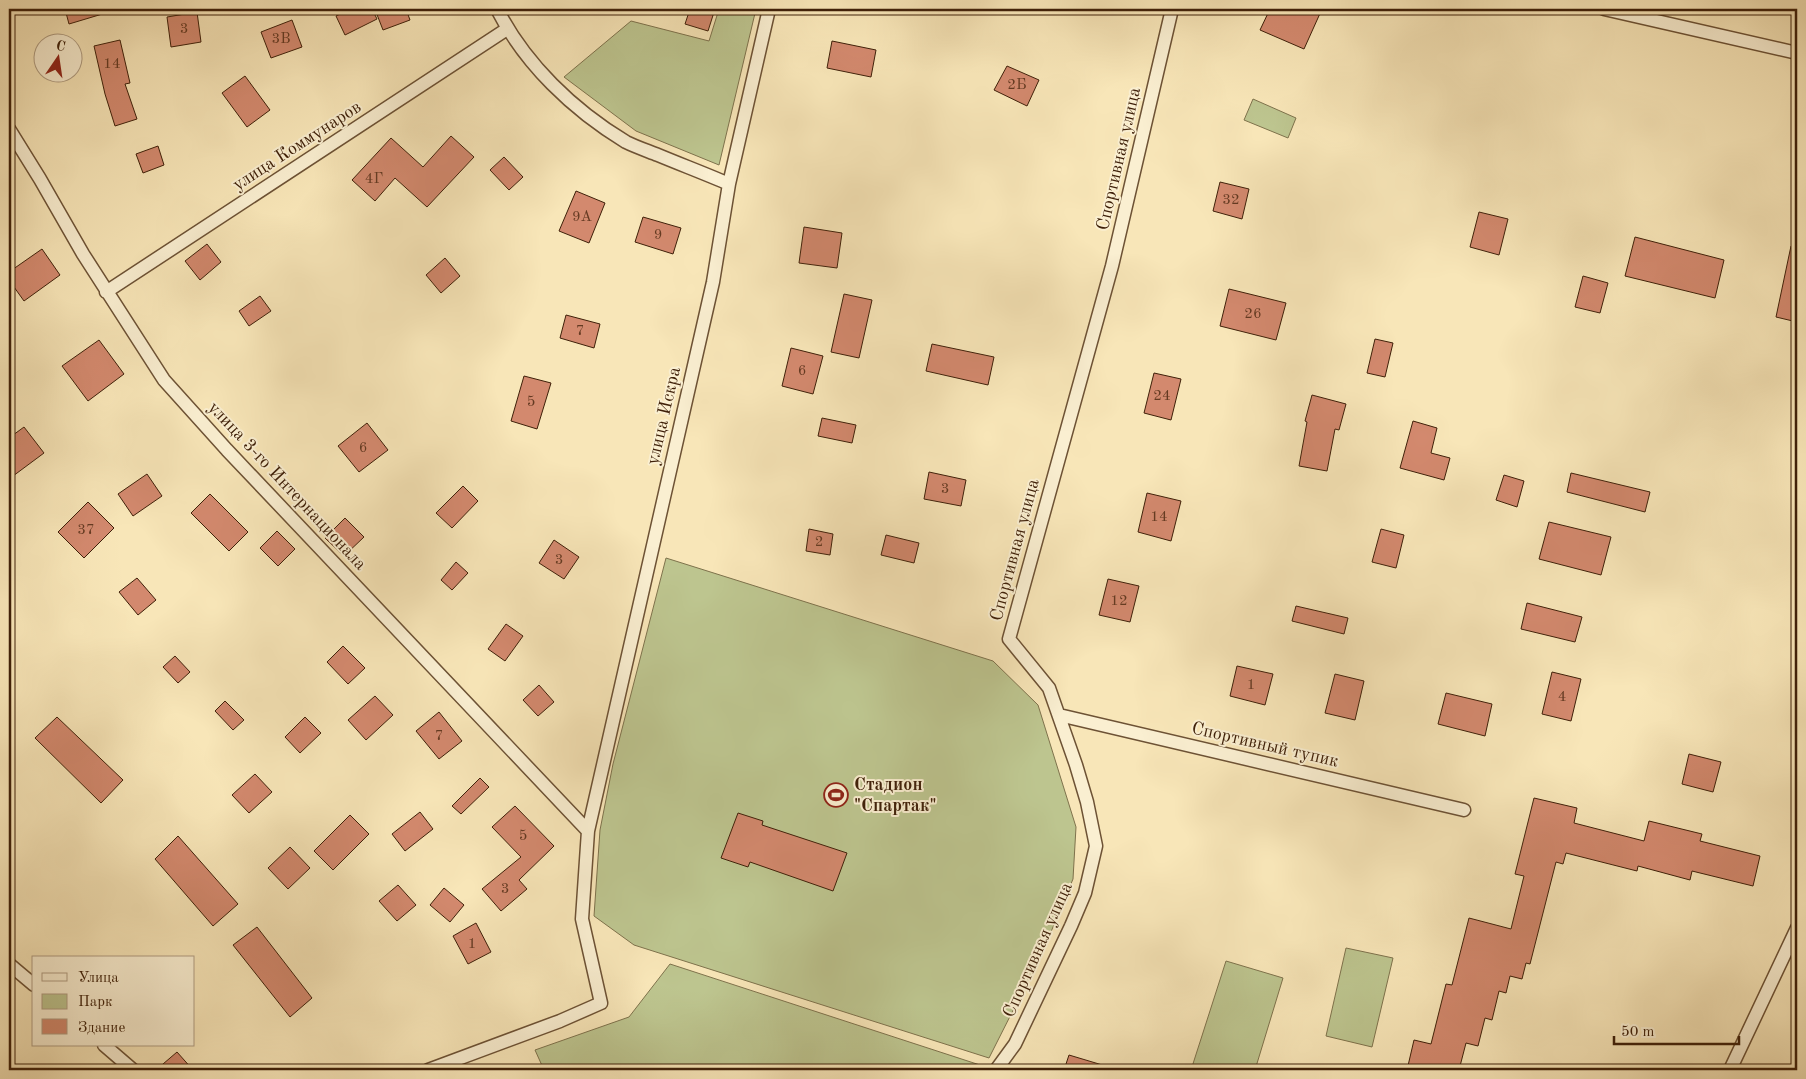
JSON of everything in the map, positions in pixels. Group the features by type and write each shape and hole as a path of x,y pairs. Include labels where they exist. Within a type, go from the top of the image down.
{"street":[{"path":"497,9 507,29 554,87 581,110 627,142 729,184"},
{"name":"улица Искра","path":"428,1070 601,1004 582,918 588,831 713,282 729,184 769,9"},
{"name":"Спортивная улица","path":"996,1070 1015,1044 1071,926 1085,894 1096,846 1087,802 1076,764 1049,688 1009,639 1112,266 1172,9"},
{"path":"1604,9 1797,53"},
{"name":"улица Коммунаров","path":"106,292 507,29"},
{"name":"улица 3-го Интернационала","path":"9,128 106,292 164,380 227,450 588,831"},
{"name":"Спортивный тупик","path":"1059,715 1464,810"},
{"path":"1730,1070 1795,941 1797,928"},
{"path":"9,964 32,983"},
{"path":"105,1046 133,1070"}],"green space":[{"path":"719,9 756,9 719,165 636,131 564,77 631,21 709,41"},
{"path":"1253,99 1296,118 1288,138 1244,120"},
{"name":"Стадион \"Спартак\"","path":"666,558 993,661 1038,705 1076,827 1073,879 1043,951 989,1058 634,945 594,916 600,830 613,764"},
{"path":"1346,948 1393,958 1372,1047 1326,1036"},
{"path":"1226,961 1283,978 1255,1070 1191,1070"},
{"path":"670,964 983,1066 978,1070 544,1070 535,1050 629,1017"}],"building":[{"path":"65,9 109,9 109,12 69,24"},
{"path":"350,9 372,9 377,19 345,35 336,16"},
{"path":"386,9 406,9 410,20 383,30 376,12"},
{"path":"690,9 715,9 708,31 685,24"},
{"path":"1270,9 1322,9 1304,49 1260,30"},
{"path":"197,12 201,42 171,47 167,17"},
{"path":"292,20 302,47 271,58 261,32"},
{"path":"120,40 130,83 125,84 137,119 115,126 105,94 94,46"},
{"path":"832,41 876,50 871,77 827,68"},
{"path":"1007,66 1039,80 1027,106 994,90"},
{"path":"245,76 270,110 247,127 222,93"},
{"path":"451,136 474,157 427,207 395,178 375,201 352,180 391,138 423,167"},
{"path":"158,146 164,165 143,173 136,154"},
{"path":"504,157 523,177 509,190 490,170"},
{"path":"1220,182 1249,189 1242,219 1213,211"},
{"path":"576,191 605,203 589,243 559,231"},
{"path":"1479,212 1508,219 1499,255 1470,247"},
{"path":"643,217 681,228 673,254 635,242"},
{"path":"804,227 842,233 837,268 799,263"},
{"path":"1635,237 1724,260 1715,298 1625,276"},
{"path":"207,244 221,262 200,280 185,261"},
{"path":"1791,246 1797,247 1797,322 1776,317"},
{"path":"42,249 60,275 24,301 9,280 9,272"},
{"path":"445,258 460,276 441,293 426,275"},
{"path":"1583,276 1608,283 1600,313 1575,307"},
{"path":"1229,289 1286,303 1276,340 1220,326"},
{"path":"844,294 872,300 859,358 831,352"},
{"path":"260,296 271,311 249,326 239,311"},
{"path":"566,315 600,324 594,348 560,338"},
{"path":"1375,339 1393,343 1385,377 1367,373"},
{"path":"99,340 124,374 88,401 62,366"},
{"path":"932,344 994,357 988,385 926,371"},
{"path":"791,348 823,356 813,394 782,386"},
{"path":"1154,373 1181,379 1171,420 1144,413"},
{"path":"524,376 551,383 537,429 511,421"},
{"path":"1312,395 1346,404 1339,430 1335,429 1327,471 1299,466 1307,422 1305,421"},
{"path":"822,418 856,425 852,443 818,436"},
{"path":"1413,421 1437,428 1431,453 1450,458 1444,480 1400,468"},
{"path":"367,423 388,450 359,472 338,446"},
{"path":"24,427 44,453 9,479 9,438"},
{"path":"929,472 966,480 961,506 924,499"},
{"path":"1571,473 1650,492 1645,512 1567,492"},
{"path":"147,474 162,496 133,516 118,494"},
{"path":"1504,475 1524,481 1517,507 1496,500"},
{"path":"463,486 478,501 452,528 436,513"},
{"path":"1147,493 1181,501 1171,541 1138,532"},
{"path":"210,494 248,532 229,551 191,513"},
{"path":"88,502 114,528 84,558 58,532"},
{"path":"345,518 364,537 344,556 325,538"},
{"path":"1549,522 1611,537 1601,575 1539,559"},
{"path":"809,529 833,534 830,555 806,551"},
{"path":"1381,529 1404,535 1396,568 1372,562"},
{"path":"277,531 295,549 278,566 260,548"},
{"path":"886,535 919,543 914,563 881,555"},
{"path":"554,540 579,557 564,579 539,563"},
{"path":"456,562 468,573 452,590 441,580"},
{"path":"137,578 156,600 138,615 119,592"},
{"path":"1108,579 1139,586 1130,622 1099,615"},
{"path":"1527,603 1582,617 1575,642 1521,629"},
{"path":"1296,606 1348,618 1344,634 1292,621"},
{"path":"506,624 523,636 505,661 488,649"},
{"path":"343,646 365,668 348,684 327,662"},
{"path":"175,656 190,672 178,683 163,667"},
{"path":"1237,666 1273,674 1265,705 1230,696"},
{"path":"1552,672 1581,679 1571,721 1542,714"},
{"path":"1335,674 1364,681 1355,720 1325,713"},
{"path":"539,685 554,702 538,716 523,700"},
{"path":"1446,693 1492,704 1485,736 1438,724"},
{"path":"375,696 393,715 366,740 348,720"},
{"path":"225,701 244,720 233,730 215,711"},
{"path":"439,712 462,741 439,759 416,731"},
{"path":"57,717 123,780 101,803 35,738"},
{"path":"305,717 321,733 300,753 285,737"},
{"path":"1689,754 1721,762 1713,792 1682,784"},
{"path":"255,774 272,792 249,813 232,795"},
{"path":"480,778 489,787 461,814 452,806"},
{"path":"1534,798 1577,808 1574,823 1644,841 1649,821 1702,834 1700,841 1760,856 1753,886 1692,871 1690,880 1638,866 1637,871 1566,853 1563,864 1556,862 1530,964 1526,963 1522,979 1510,976 1506,993 1499,991 1492,1020 1485,1018 1478,1046 1466,1043 1459,1070 1407,1070 1414,1040 1431,1044 1446,984 1452,985 1469,918 1511,929 1524,876 1515,874"},
{"path":"515,806 554,846 519,880 527,889 501,911 482,889 521,857 492,827"},
{"path":"420,812 433,829 405,851 392,834"},
{"path":"738,813 763,821 762,825 847,853 833,891 750,862 748,867 721,858"},
{"path":"350,815 369,834 333,870 314,851"},
{"path":"178,836 238,904 213,926 155,859"},
{"path":"290,847 310,868 288,889 268,868"},
{"path":"398,885 416,905 397,921 379,901"},
{"path":"444,888 464,905 450,922 430,905"},
{"path":"476,923 491,952 468,964 453,936"},
{"path":"257,927 312,998 290,1017 233,945"},
{"path":"177,1052 193,1070 156,1070"},
{"path":"1069,1055 1109,1067 1109,1070 1064,1070"}],"place":[{"name":"Стадион \"Спартак\"","path":"836,795"}]}
